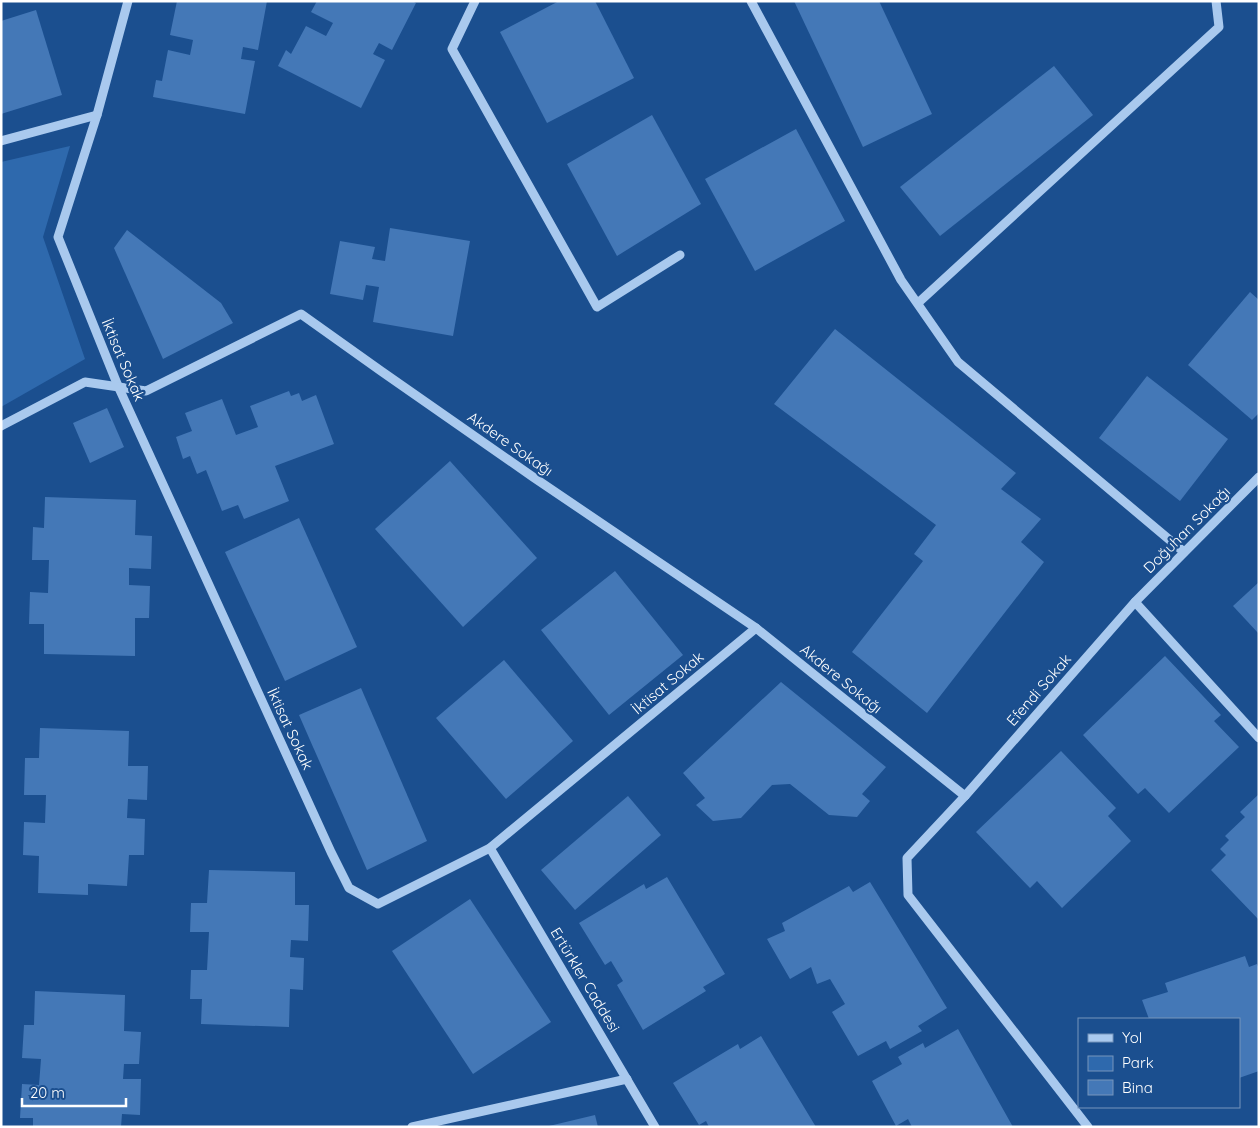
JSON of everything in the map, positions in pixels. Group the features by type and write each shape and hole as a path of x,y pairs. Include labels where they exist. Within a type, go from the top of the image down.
{"street":[{"name":"İktisat Sokak","path":"128,1 97,115 58,238 118,386 349,888 378,904 490,848 756,628"},
{"path":"475,1 452,49 597,307 680,255"},
{"path":"751,1 901,280 958,362 1184,552"},
{"path":"918,303 1219,27 1216,1"},
{"path":"1,141 97,115"},
{"name":"Akdere Sokağı","path":"1,426 85,382 146,391 301,314 533,477 756,628 965,796"},
{"name":"Doğuhan Sokağı","path":"1135,602 1259,477"},
{"path":"1135,602 1259,738"},
{"name":"Efendi Sokak","path":"1088,1127 908,895 908,858 965,796 1135,602"},
{"name":"Ertürkler Caddesi","path":"490,848 655,1127"},
{"path":"412,1127 627,1079"}],"green space":[{"path":"70,146 43,237 85,359 1,407 1,162"}],"building":[{"path":"177,1 267,1 258,50 243,47 241,59 255,61 245,114 153,97 156,80 162,81 168,50 190,55 193,40 170,35"},
{"path":"317,1 412,1 416,3 392,50 379,43 373,54 385,60 361,108 278,66 286,50 291,54 306,26 326,36 333,23 311,12"},
{"path":"559,1 595,1 634,78 547,123 500,32"},
{"path":"794,1 879,1 932,114 863,147"},
{"path":"36,10 62,95 1,114 1,21"},
{"path":"1054,66 1093,115 940,236 900,187"},
{"path":"652,115 701,204 617,256 567,164"},
{"path":"796,129 845,221 755,271 705,179"},
{"path":"390,228 470,241 453,336 373,322 379,287 366,285 363,300 330,294 340,241 375,247 372,259 385,261"},
{"path":"127,230 221,303 233,323 163,359 114,248"},
{"path":"1250,292 1259,300 1259,413 1252,420 1188,365"},
{"path":"835,329 1016,473 1001,489 1041,519 1021,542 1044,562 927,713 852,652 923,561 914,554 936,525 774,404"},
{"path":"1147,376 1228,439 1180,501 1099,438"},
{"path":"289,391 291,396 299,393 302,401 316,395 334,444 275,466 289,501 244,519 238,505 222,511 206,470 197,474 190,456 183,459 176,437 192,431 185,413 222,399 236,435 258,427 250,406"},
{"path":"107,408 124,447 90,463 73,423"},
{"path":"450,461 537,558 463,627 375,529"},
{"path":"45,497 136,500 135,535 152,536 151,569 129,568 129,585 150,586 149,618 135,618 135,656 44,654 44,624 29,624 30,592 48,593 49,560 32,560 33,527 44,528"},
{"path":"299,518 357,647 285,681 225,552"},
{"path":"615,571 683,655 609,715 541,630"},
{"path":"1259,582 1259,634 1233,606"},
{"path":"1165,656 1221,715 1214,721 1239,747 1169,813 1145,788 1138,794 1083,735"},
{"path":"504,660 573,741 506,799 436,718"},
{"path":"781,682 886,767 862,794 870,801 857,817 829,815 790,784 772,785 741,818 713,821 696,805 705,798 683,773"},
{"path":"361,688 427,841 367,870 299,715"},
{"path":"40,728 129,731 128,766 148,766 147,800 128,799 127,818 145,819 144,855 129,855 127,886 88,884 88,895 38,893 39,856 23,855 24,822 45,823 46,795 24,795 25,758 39,758"},
{"path":"1061,751 1116,808 1108,816 1131,841 1062,908 1037,881 1030,888 976,832"},
{"path":"1259,794 1259,920 1211,870 1226,855 1220,849 1229,840 1225,836 1245,817 1240,812"},
{"path":"628,796 661,835 575,910 541,870"},
{"path":"209,870 295,872 295,905 309,905 308,941 291,940 290,957 304,958 303,990 290,989 289,1027 201,1024 202,999 190,999 191,970 207,970 209,932 190,932 191,903 207,903"},
{"path":"667,877 725,974 703,987 706,991 643,1030 617,985 623,981 611,961 605,965 579,923 644,884 646,889"},
{"path":"870,882 947,1008 918,1026 922,1031 890,1049 886,1041 858,1056 832,1012 845,1004 830,979 817,984 811,967 790,979 767,939 785,931 782,923 849,886 853,892"},
{"path":"470,899 551,1022 473,1074 392,951"},
{"path":"1245,956 1249,967 1257,964 1259,969 1259,1071 1240,1078 1240,1018 1149,1018 1142,1000 1168,992 1165,983"},
{"path":"35,991 125,995 124,1031 141,1032 139,1064 124,1064 123,1079 141,1079 140,1115 122,1114 121,1127 33,1127 33,1118 20,1118 22,1084 39,1085 41,1059 22,1058 24,1025 34,1025"},
{"path":"958,1029 1013,1127 912,1127 908,1119 896,1126 872,1081 902,1064 898,1057 923,1043 925,1048"},
{"path":"761,1036 816,1127 709,1127 706,1121 699,1125 673,1083 738,1044 740,1049"},
{"path":"595,1115 598,1127 549,1127 549,1126"}]}
